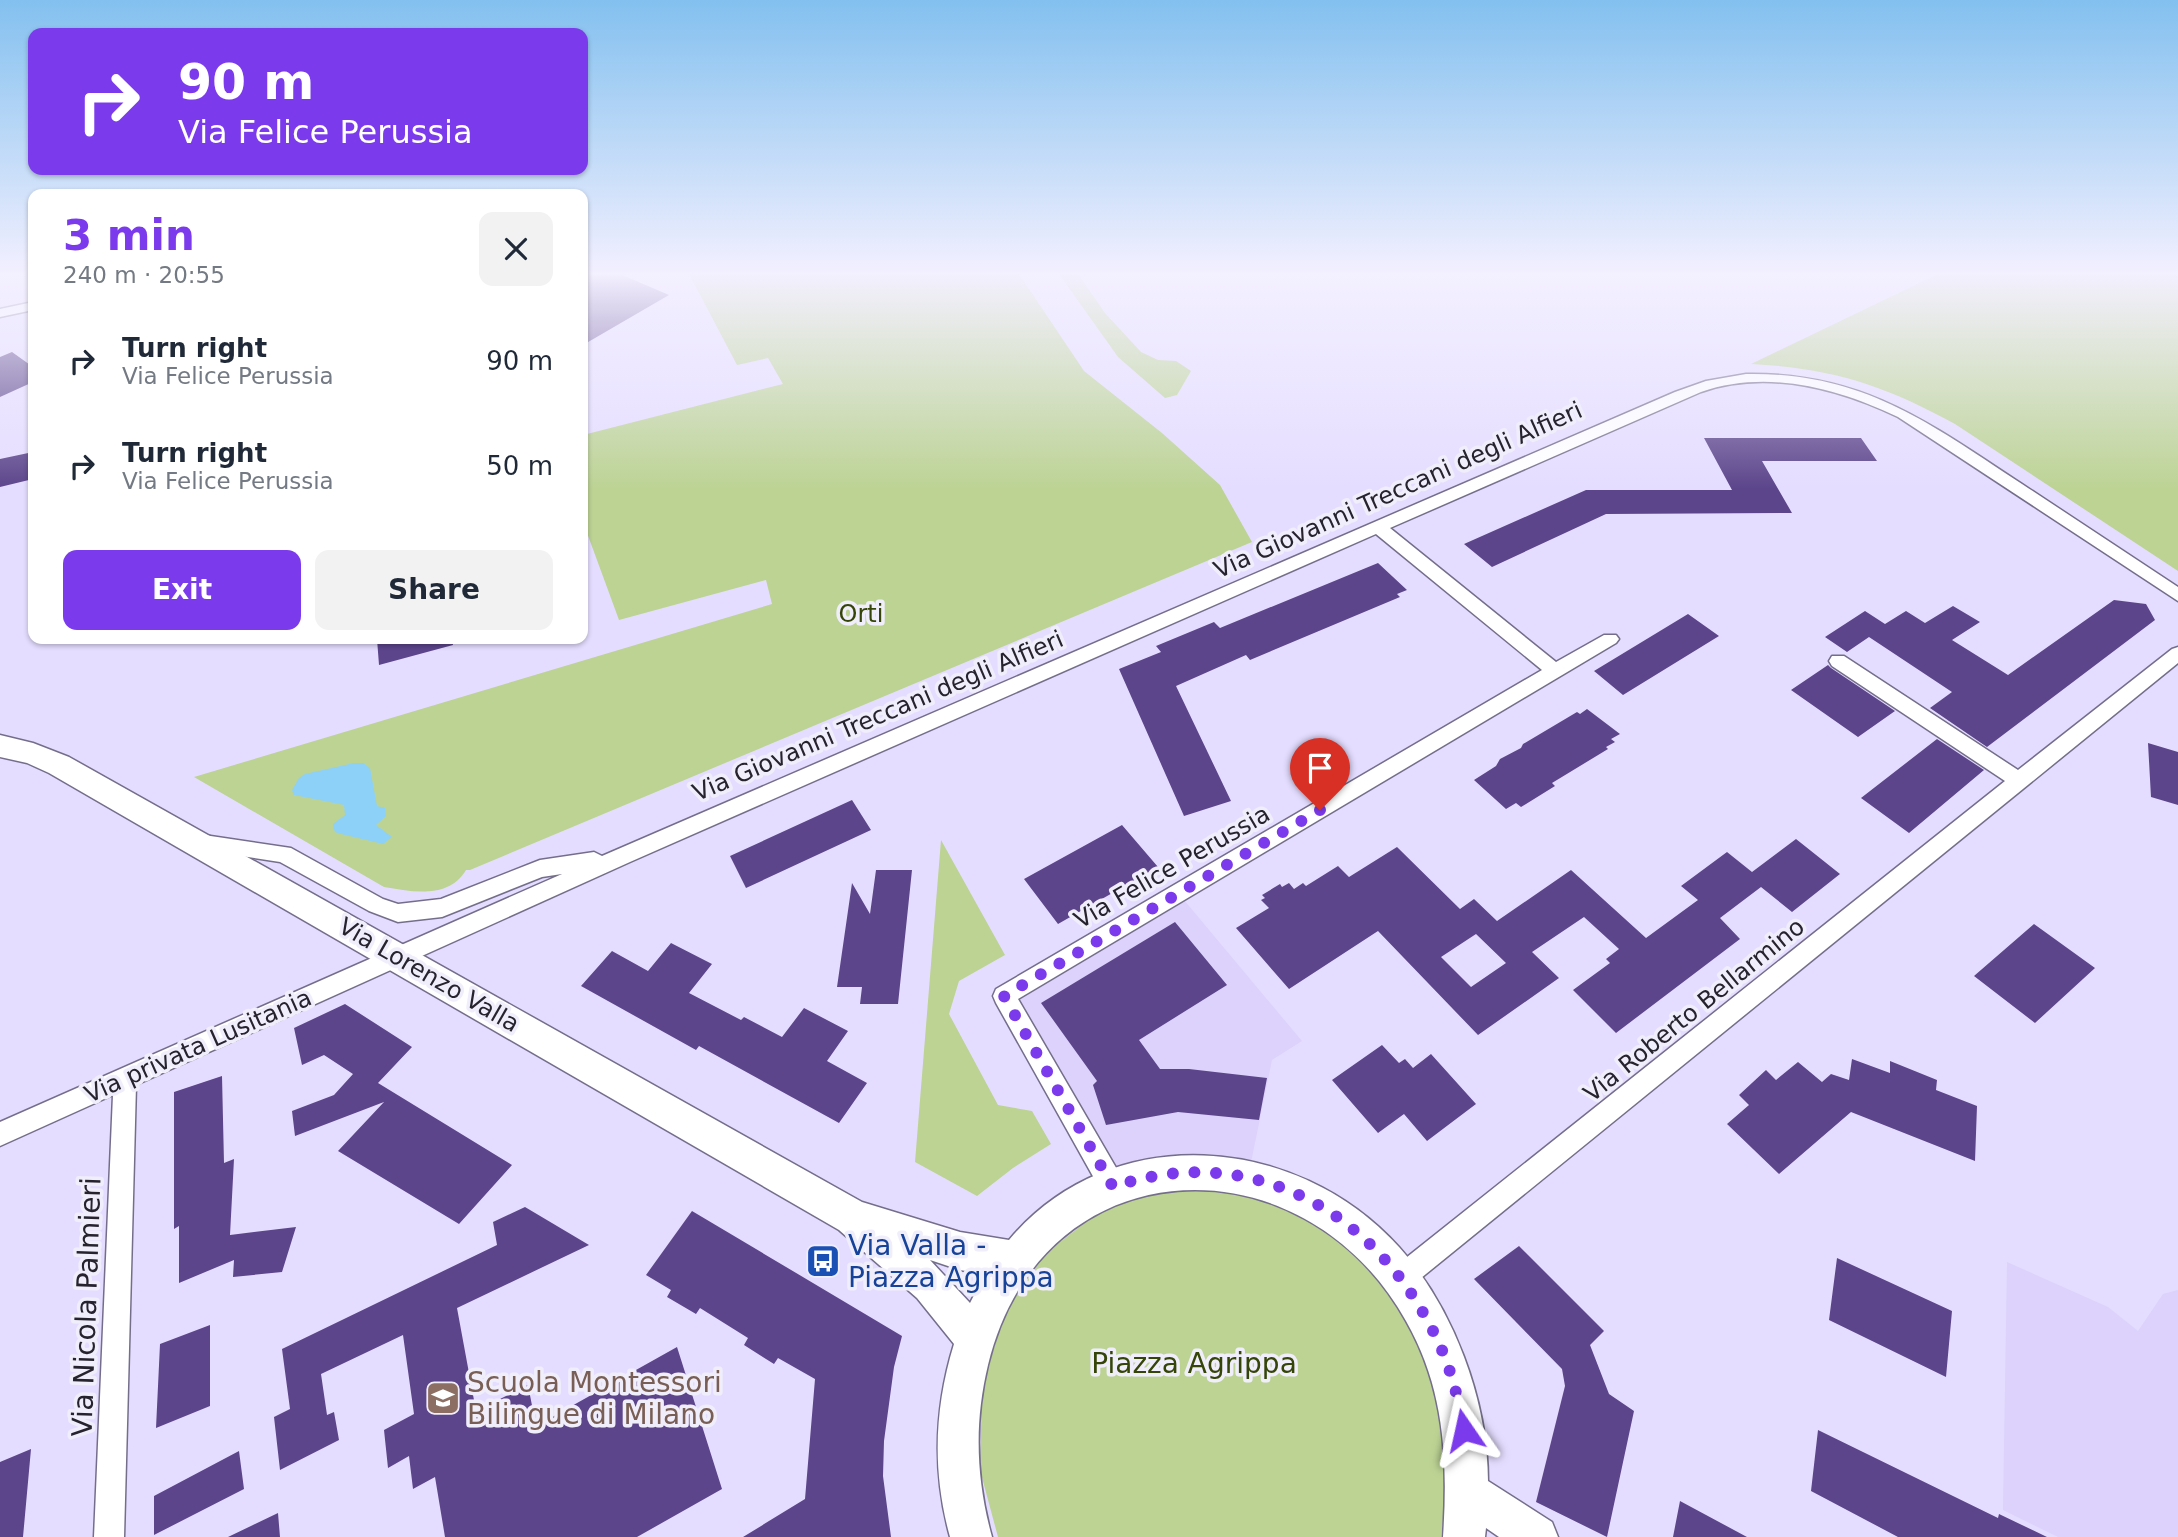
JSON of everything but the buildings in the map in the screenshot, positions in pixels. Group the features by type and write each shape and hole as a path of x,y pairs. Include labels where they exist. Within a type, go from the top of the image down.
{"main road":[{"name":"Via Lorenzo Valla","path":"0,747 33,754 59,765 852,1217 930,1285 974,1338"},
{"path":"971,1537 961,1490 958,1411 974,1338 996,1292 1016,1260 1074,1207 1137,1178 1192,1171 1248,1177 1275,1185 1328,1211 1353,1229 1401,1278 1433,1330 1457,1395 1464,1430 1467,1492 1464,1537"},
{"name":"Via Lorenzo Valla","path":"852,1217 960,1251 1016,1260"},
{"path":"1467,1492 1537,1537"}],"street":[{"name":"Via Giovanni Treccani degli Alfieri","path":"396,957 1692,390 1730,380 1777,379 1837,388 1903,414 2178,595"},
{"path":"1378,527 1555,671"},
{"name":"Via Felice Perussia","path":"1113,1187 1004,996 1610,639"},
{"name":"Via Roberto Bellarmino","path":"1401,1278 2021,782 2178,653"},
{"path":"1838,660 2021,782"},
{"name":"Via Giovanni Treccani degli Alfieri","path":"193,841 284,854 376,905 398,913 428,912 450,906 540,869 623,856"},
{"name":"Via privata Lusitania","path":"0,1134 396,957"},
{"name":"Via Nicola Palmieri","path":"109,1537 125,1079"},
{"path":"954,1537 961,1490"}],"shaded area":[{"path":"1179,894 1302,1041 1272,1060 1248,1177 1113,1187 1004,996"},
{"path":"2007,1262 2108,1307 2138,1331 2163,1294 2178,1290 2178,1537 2058,1537 2003,1510"}],"green space":[{"name":"Orti","path":"727,346 1067,346 1084,371 1162,433 1220,485 1252,542 466,870 450,886 440,889 407,891 384,887 194,777 772,604 766,580 619,620 588,536 588,434 783,384 768,358 737,365"},
{"path":"1110,346 1135,346 1141,352 1158,360 1176,361 1191,371 1177,395 1165,398 1118,357"},
{"path":"1789,346 2178,346 2178,571 1955,424 1929,410 1881,389 1832,374 1751,364"},
{"path":"941,840 1005,955 959,981 949,1014 998,1105 1032,1111 1051,1144 1013,1168 977,1196 915,1162"},
{"name":"Piazza Agrippa","path":"1228,1188 1293,1208 1353,1248 1402,1306 1436,1380 1450,1463 1441,1537 998,1537 980,1470 982,1387 1005,1312 1046,1253 1100,1211 1162,1189"}],"water":[{"path":"363,763 370,768 377,806 385,808 386,816 376,825 392,837 383,844 337,833 333,824 345,815 344,805 294,795 292,790 299,778 305,774"}],"place":[{"name":"Via Valla - Piazza Agrippa","path":"823,1261"},
{"name":"Scuola Montessori Bilingue di Milano","path":"443,1398"}],"route":[{"path":"1320,810 1004,996 1113,1187 1137,1178 1165,1173 1220,1172 1248,1177 1302,1196 1353,1229 1401,1278 1433,1330 1457,1395 1464,1430"}]}
